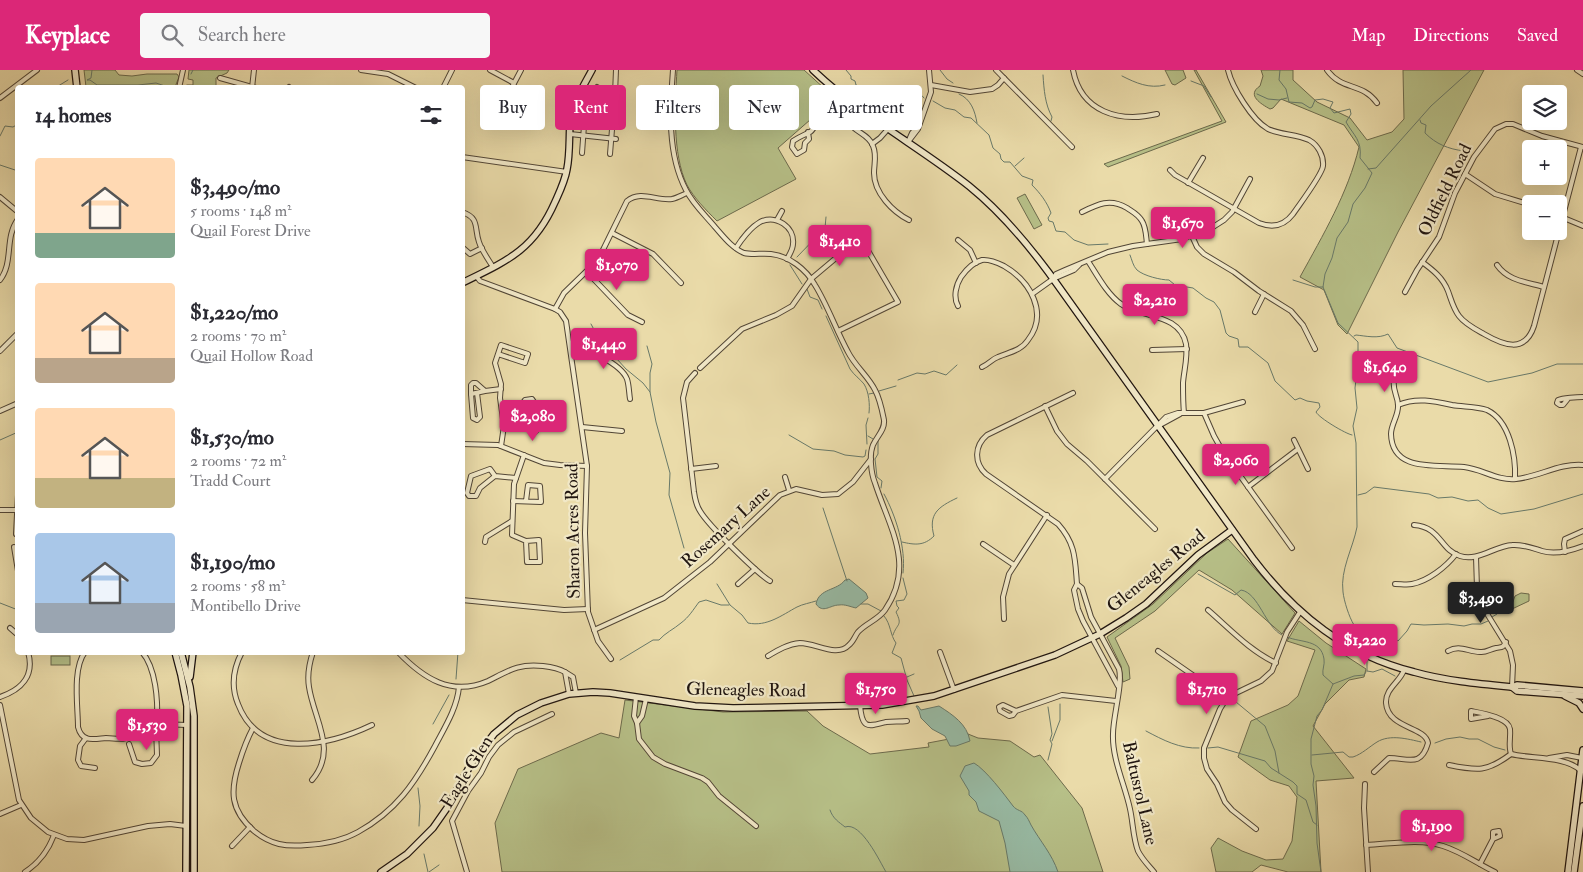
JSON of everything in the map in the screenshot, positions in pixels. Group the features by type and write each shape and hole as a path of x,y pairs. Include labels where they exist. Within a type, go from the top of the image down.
{"main road":[{"path":"75,70 77,85"},
{"path":"465,282 518,253 536,236 554,204 567,172 571,118 574,107 592,70"},
{"path":"813,70 831,85"},
{"path":"890,130 963,182 988,203 1021,238 1053,279 1232,530 1271,582 1300,612 1357,651 1404,670 1453,680 1512,687 1517,685 1583,691"},
{"name":"Gleneagles Road","path":"381,872 407,854 433,828 447,808 471,764 494,734 525,710 549,700 568,694 602,692 695,706 728,708 860,705 911,701 954,690 1069,649 1100,634 1139,609 1198,556 1232,530"},
{"path":"176,655 186,699 186,872"},
{"path":"177,660 181,655"},
{"path":"182,655 190,686 194,725 194,872"},
{"path":"190,686 193,655"},
{"path":"1512,687 1517,691 1565,696 1579,704 1583,709"},
{"path":"1565,696 1570,694 1583,696"},
{"path":"1568,872 1583,750"},
{"path":"1574,872 1583,806"}],"street":[{"path":"17,85 37,70"},
{"path":"180,85 183,70"},
{"path":"253,85 254,70"},
{"path":"361,70 388,74 410,85"},
{"path":"444,85 452,70"},
{"path":"490,70 514,83 521,70"},
{"path":"615,85 616,70"},
{"path":"673,70 671,98 672,137 678,169 687,193 699,209 736,248 750,254 772,254 788,259 811,278 852,359 874,388 884,423 881,433 872,448 871,459 874,483 891,524 898,554 899,579 893,596 884,612 860,631 844,649 836,650 810,644 796,644 787,646 768,656"},
{"path":"908,142 916,134 926,108 932,85 929,70"},
{"path":"996,70 1072,147"},
{"path":"1073,70 1076,82 1085,98 1106,112 1132,117 1157,114"},
{"path":"1170,170 1188,183 1266,226 1282,224 1292,216 1322,171 1323,166 1319,150 1313,143 1301,138 1277,133 1261,124 1252,116 1228,70"},
{"path":"1326,70 1338,82 1364,91 1371,95 1377,103"},
{"path":"1577,70 1583,74"},
{"path":"220,78 246,85"},
{"path":"932,85 970,92 992,89 1004,78"},
{"path":"0,98 15,87"},
{"path":"808,132 809,138 805,143 804,150 797,154 792,147 794,141 808,132 820,120 828,117 835,116 842,119 867,138 872,144 875,154 874,176 877,186 895,212 910,220"},
{"name":"Oldfield Road","path":"1405,292 1439,237 1455,194 1478,149 1498,127 1506,124 1515,125 1542,136 1582,147"},
{"path":"582,152 583,130"},
{"path":"610,154 614,139 614,130"},
{"path":"872,144 887,130"},
{"path":"570,134 614,139"},
{"path":"1567,197 1582,147"},
{"path":"465,157 567,172"},
{"path":"1188,183 1203,158"},
{"path":"1464,174 1495,194 1522,202"},
{"path":"1032,294 1053,279 1074,270 1079,264 1108,252 1182,239 1203,232 1224,220 1250,179"},
{"path":"476,276 480,281 554,309 564,293 598,260 612,233 623,205 630,198 641,196 670,199 687,193"},
{"path":"0,197 15,210"},
{"path":"1082,212 1103,203 1113,202 1123,206 1141,219 1147,244"},
{"path":"777,220 782,211"},
{"path":"465,213 470,215 475,221 478,239 493,267"},
{"path":"1567,219 1583,226"},
{"path":"736,248 759,223 766,220 777,220 788,227 793,239 788,259"},
{"path":"0,280 8,267 11,235 15,226"},
{"path":"838,331 898,302 863,242 861,232"},
{"path":"612,233 654,254 682,283"},
{"path":"1192,236 1200,251 1297,316 1314,349"},
{"path":"958,240 970,250 976,263"},
{"path":"1422,262 1442,280 1456,311 1464,322 1506,345 1515,345 1531,334 1555,240"},
{"path":"700,368 742,329 792,306 811,278 849,247 863,242"},
{"path":"465,250 470,254 482,248"},
{"path":"958,306 955,296 961,277 982,260 992,261 1005,266 1020,277 1032,294 1036,304 1038,318 1036,327 1028,341 1016,351 997,357 989,365 982,367"},
{"path":"1088,261 1116,300 1127,307 1173,324 1182,334 1187,349 1183,383 1183,413"},
{"path":"1497,265 1502,273 1509,277 1544,287"},
{"path":"586,272 628,315 642,322"},
{"path":"1255,312 1264,294"},
{"name":"Sharon Acres Road","path":"554,309 560,312 566,321 587,466 585,533 588,609 598,641 611,659"},
{"path":"0,351 15,336"},
{"path":"498,354 525,363 528,354 501,345 498,354 495,364 501,387 500,398 504,432 501,446"},
{"path":"570,346 585,349 620,368 627,380 630,399"},
{"path":"1152,350 1187,349"},
{"path":"695,373 687,382 683,394 695,499 700,512 755,569 770,581"},
{"path":"1394,379 1393,388 1398,405 1391,433 1394,450 1402,459 1411,462 1466,467 1502,478 1515,479 1563,466 1583,465"},
{"path":"477,393 480,417 477,420 473,418 470,384 473,383 484,391"},
{"path":"471,394 501,387"},
{"path":"1073,393 987,435 980,443 977,455 980,466 986,474 1047,515 1062,528 1073,548 1076,562 1077,584 1074,590 1078,609 1118,686"},
{"path":"1567,400 1583,397"},
{"path":"528,399 532,399 538,429 534,433 530,431 526,416 523,403 528,399"},
{"path":"1398,405 1417,400 1431,400 1457,406 1481,408 1490,412 1499,420 1510,443 1514,458 1515,479"},
{"path":"1105,479 1158,426 1183,413 1204,413 1243,402"},
{"path":"0,412 15,404"},
{"path":"1045,406 1061,437 1155,529"},
{"path":"1204,413 1218,442 1292,548"},
{"path":"503,420 535,414"},
{"path":"582,427 622,430"},
{"path":"1294,440 1308,469"},
{"path":"465,444 501,446 550,464 587,466"},
{"path":"1248,487 1298,449"},
{"path":"524,455 516,478 512,535 526,541 539,540 540,562 527,562 526,541"},
{"name":"Rosemary Lane","path":"594,630 664,598 703,568 778,496 790,490 801,489 822,495 838,494 853,482 871,459"},
{"path":"691,469 716,466"},
{"path":"495,476 490,469 471,476 467,493 469,496 476,496 480,488 495,476 516,478"},
{"path":"785,477 790,490"},
{"path":"513,501 540,502 540,486 528,485 526,501"},
{"path":"0,510 15,510"},
{"path":"1004,619 1004,588 1014,565 1047,515"},
{"path":"485,542 486,537 512,521"},
{"path":"1414,525 1434,531 1456,554 1467,558 1513,544 1546,552 1565,552 1583,546"},
{"path":"1565,552 1565,540 1583,531"},
{"path":"983,544 1014,565"},
{"path":"14,547 15,553"},
{"path":"1395,584 1412,584 1425,579 1449,563 1456,554"},
{"path":"1476,556 1477,588 1481,604 1510,651 1513,666 1512,687"},
{"path":"738,584 755,569"},
{"name":"Baltusrol Lane","path":"1077,584 1082,588 1087,608 1119,669 1121,677 1116,701 1113,736 1114,751 1129,806 1137,848 1142,858 1154,872"},
{"path":"465,600 564,610 588,609"},
{"path":"1208,610 1261,656 1276,663"},
{"path":"1256,829 1227,805 1205,764 1204,753 1220,708 1227,699 1261,681 1268,675 1276,663 1283,640 1300,612"},
{"path":"10,628 15,632"},
{"path":"1448,651 1458,647 1484,652 1504,646 1506,642"},
{"path":"1158,651 1227,699"},
{"path":"940,652 954,690"},
{"path":"0,697 19,688 26,680 30,666 28,655"},
{"path":"83,655 80,659 78,672 78,727 81,735 92,740 124,738 142,726 157,724 194,725"},
{"path":"128,744 136,762 142,764 151,763 157,755 158,704 149,662 144,655"},
{"path":"241,655 234,674 235,693 242,713 253,728 270,738 285,743 323,742 346,736 372,724"},
{"path":"312,655 308,681 312,701 320,723 323,742 323,763 312,780"},
{"path":"401,655 415,669 432,681 459,687 484,682 508,670 524,666 554,667 573,677 576,693"},
{"path":"1374,772 1388,758 1417,760 1425,753 1428,743 1425,736 1392,718 1387,710 1386,700 1388,694 1404,670"},
{"path":"565,672 568,694"},
{"path":"253,728 245,743 233,788 237,809 250,827 271,842 292,847 320,844 340,840 369,825 398,802 420,774 456,704 459,687"},
{"path":"1016,711 1062,695 1116,701"},
{"path":"636,697 634,716 639,739 653,757 664,764 708,782 719,796 756,826"},
{"path":"637,723 642,716 646,699"},
{"path":"860,705 861,717 868,725 874,726 888,722 907,721"},
{"path":"0,706 14,780 21,804 34,821 54,835 67,839 84,840 148,826 170,824 186,826"},
{"name":"Eagle Glen","path":"467,872 452,821 468,790 481,773 489,757 505,738 529,724 552,714"},
{"path":"1488,716 1500,718 1508,724 1511,754"},
{"path":"0,735 5,734"},
{"path":"86,738 80,746 78,760 81,766 95,768"},
{"path":"1449,765 1472,770 1485,768 1498,764 1511,754 1566,763 1580,770"},
{"path":"1542,759 1567,755 1582,758"},
{"path":"1365,784 1364,808 1368,872"},
{"path":"0,814 21,804"},
{"path":"232,846 250,827"},
{"path":"25,872 43,856 54,835"},
{"path":"1480,864 1493,839"},
{"path":"1366,845 1433,843 1450,848 1495,872"}],"green space":[{"path":"84,70 115,70 119,75 132,76 177,74 179,77 176,85 86,85"},
{"path":"189,70 229,70 227,73 216,78 216,85 193,85 193,80 188,79"},
{"path":"677,70 804,70 821,85 809,85 809,121 799,130 799,85 729,85 729,130 799,130 778,148 796,179 717,221 693,195 687,185 679,159 676,130 719,130 719,85 676,85"},
{"path":"1165,70 1183,70 1186,78 1175,85 1172,84"},
{"path":"1194,70 1196,70 1226,122 1108,167 1104,164 1222,121"},
{"path":"1261,70 1293,70 1293,80 1317,102 1350,118 1367,140 1392,132 1404,119 1403,70 1484,70 1398,232 1347,334 1338,325 1324,290 1300,277 1342,197 1359,147 1344,125 1281,99 1270,109 1259,102 1254,93 1260,86 1263,76"},
{"path":"1025,194 1042,225 1034,229 1017,198"},
{"path":"1228,539 1295,613 1282,634 1232,590 1199,570 1155,611 1115,638 1129,667 1130,679 1123,682 1121,666 1107,637 1153,604 1207,553"},
{"path":"1521,593 1529,594 1529,601 1512,609 1515,596"},
{"path":"1299,621 1326,643 1366,669 1364,677 1349,680 1325,704 1313,726 1354,778 1316,781 1321,872 1288,872 1261,865 1252,872 1216,872 1211,848 1218,838 1242,851 1266,860 1283,859 1292,841 1297,797 1289,786 1270,780 1238,757 1251,721 1288,705 1298,696 1315,650 1287,641"},
{"path":"51,656 70,656 70,665 51,665"},
{"path":"625,700 723,712 807,711 823,726 870,754 929,747 928,743 949,739 958,730 978,738 1010,741 1034,757 1040,755 1082,808 1103,872 502,872 495,823 518,769 601,733 619,738"}],"shaded area":[{"path":"849,579 866,593 868,598 856,608 836,605 824,609 816,604 824,592"},
{"path":"916,706 921,710 939,706 963,725 970,741 950,746 945,736 932,729 921,718"},
{"path":"974,763 1000,789 1015,808 1027,817 1058,872 1010,872 999,821 979,811 976,802 969,795 969,791 960,776 965,766"}],"waterway":[{"path":"92,70 91,78 87,80 97,85"},
{"path":"191,74 193,70"},
{"path":"846,70 851,79 855,81 856,85 863,88 865,93 882,92 898,87 901,93 921,94 924,98"},
{"path":"940,70 953,83"},
{"path":"1280,70 1279,80 1286,89 1289,102 1302,103 1310,108 1315,100 1323,99 1333,102 1330,108 1334,113 1350,109 1351,114 1346,122 1359,142 1360,158 1372,173 1365,188 1353,204 1348,222 1337,238 1332,258 1325,274 1323,287 1338,323 1358,342 1355,388 1357,408 1353,426 1356,443 1357,527 1345,567 1343,584 1347,609 1352,622 1364,642 1366,653"},
{"path":"1368,169 1376,168 1431,106 1471,70"},
{"path":"1043,75 1044,91 1052,117 1051,121"},
{"path":"1122,76 1148,86 1165,85"},
{"path":"60,85 68,80"},
{"path":"1191,81 1204,86 1211,97"},
{"path":"138,85 156,83 162,85"},
{"path":"97,85 138,85"},
{"path":"959,94 967,99 972,106 977,123"},
{"path":"1257,94 1268,99 1279,100 1287,98"},
{"path":"933,101 945,108 955,110 964,117 971,118 989,135 993,148 1000,154 1001,159 1004,162 1010,162 1022,176 1033,180 1032,185 1049,209 1051,213 1048,218 1049,221 1053,222 1056,231 1065,232 1074,240 1088,245 1108,244"},
{"path":"1420,120 1421,123 1426,125 1425,133 1433,140 1453,149 1464,151"},
{"path":"0,136 5,126 15,126"},
{"path":"1015,166 1024,158"},
{"path":"0,165 15,170"},
{"path":"797,257 825,228 826,217"},
{"path":"1130,255 1134,267 1140,272 1169,280 1175,285 1193,288 1214,302 1220,310 1226,333 1238,339 1239,347 1248,347 1268,363 1275,381 1295,400 1300,398 1319,403 1320,407 1316,412 1318,415 1352,435"},
{"path":"790,265 802,284"},
{"path":"1293,280 1315,287 1323,287"},
{"path":"807,289 810,297 818,300 822,309"},
{"path":"826,316 850,369 866,387 869,398 869,413"},
{"path":"591,324 599,339 613,350 616,358 650,392"},
{"path":"1354,336 1376,337 1388,334 1397,348 1488,382 1532,373 1557,364 1583,364"},
{"path":"647,346 652,364 650,392 670,473 669,495 684,548"},
{"path":"898,380 917,373 925,374 934,371 946,375 957,365"},
{"path":"879,391 896,386"},
{"path":"869,394 874,393"},
{"path":"867,444 866,425 868,418"},
{"path":"0,440 15,433"},
{"path":"789,435 813,449 863,457 866,450"},
{"path":"868,436 873,439"},
{"path":"878,441 878,454 875,459 877,477 882,481 881,488"},
{"path":"1358,495 1366,493 1374,487 1429,494 1438,498 1452,497 1468,501 1478,500 1488,508 1501,514 1534,509 1583,494"},
{"path":"884,494 899,532 904,563 903,573"},
{"path":"902,542 911,544 927,542 934,536 932,522 936,512 957,498"},
{"path":"823,508 847,581"},
{"path":"1198,574 1235,595 1241,590 1247,592 1253,597 1271,625 1282,635"},
{"path":"893,635 899,622 896,612 899,608 896,601 904,600 907,594 903,578"},
{"path":"717,584 730,605 748,623 768,622 799,606 816,601"},
{"path":"620,660 653,640 659,640 686,618 699,602 706,600 721,605 729,605"},
{"path":"1492,617 1497,614 1502,601"},
{"path":"0,603 15,609"},
{"path":"861,604 868,604 881,611"},
{"path":"884,616 896,643 892,653 901,658 914,696"},
{"path":"1367,649 1385,651 1384,646 1388,641 1392,642 1395,639 1398,641 1411,624 1464,626 1481,624 1488,621"},
{"path":"1287,637 1310,643 1319,648 1324,659 1323,675 1333,684"},
{"path":"456,679 458,655"},
{"path":"1367,657 1367,671"},
{"path":"1367,671 1373,672 1382,669 1395,676"},
{"path":"1321,872 1317,843 1314,776 1311,764 1311,739 1317,716 1322,710 1333,684 1354,676 1364,675 1366,672"},
{"path":"907,677 914,674"},
{"path":"433,724 449,695"},
{"path":"1236,702 1265,726 1275,751 1279,773"},
{"path":"1052,741 1060,720 1060,704"},
{"path":"1048,707 1052,734 1050,740 1052,744 1048,760"},
{"path":"1146,731 1165,741 1199,748"},
{"path":"1435,743 1460,737 1478,739 1505,750"},
{"path":"1312,755 1343,752 1349,757 1353,757 1377,742 1388,738 1421,742"},
{"path":"1208,748 1218,747 1265,761 1271,768 1297,786 1297,794 1306,800 1313,822 1317,825"},
{"path":"418,788 420,806 419,826"},
{"path":"830,810 834,818 845,827 851,827 863,836 886,872"},
{"path":"424,854 428,872"},
{"path":"429,872 439,865"}]}
